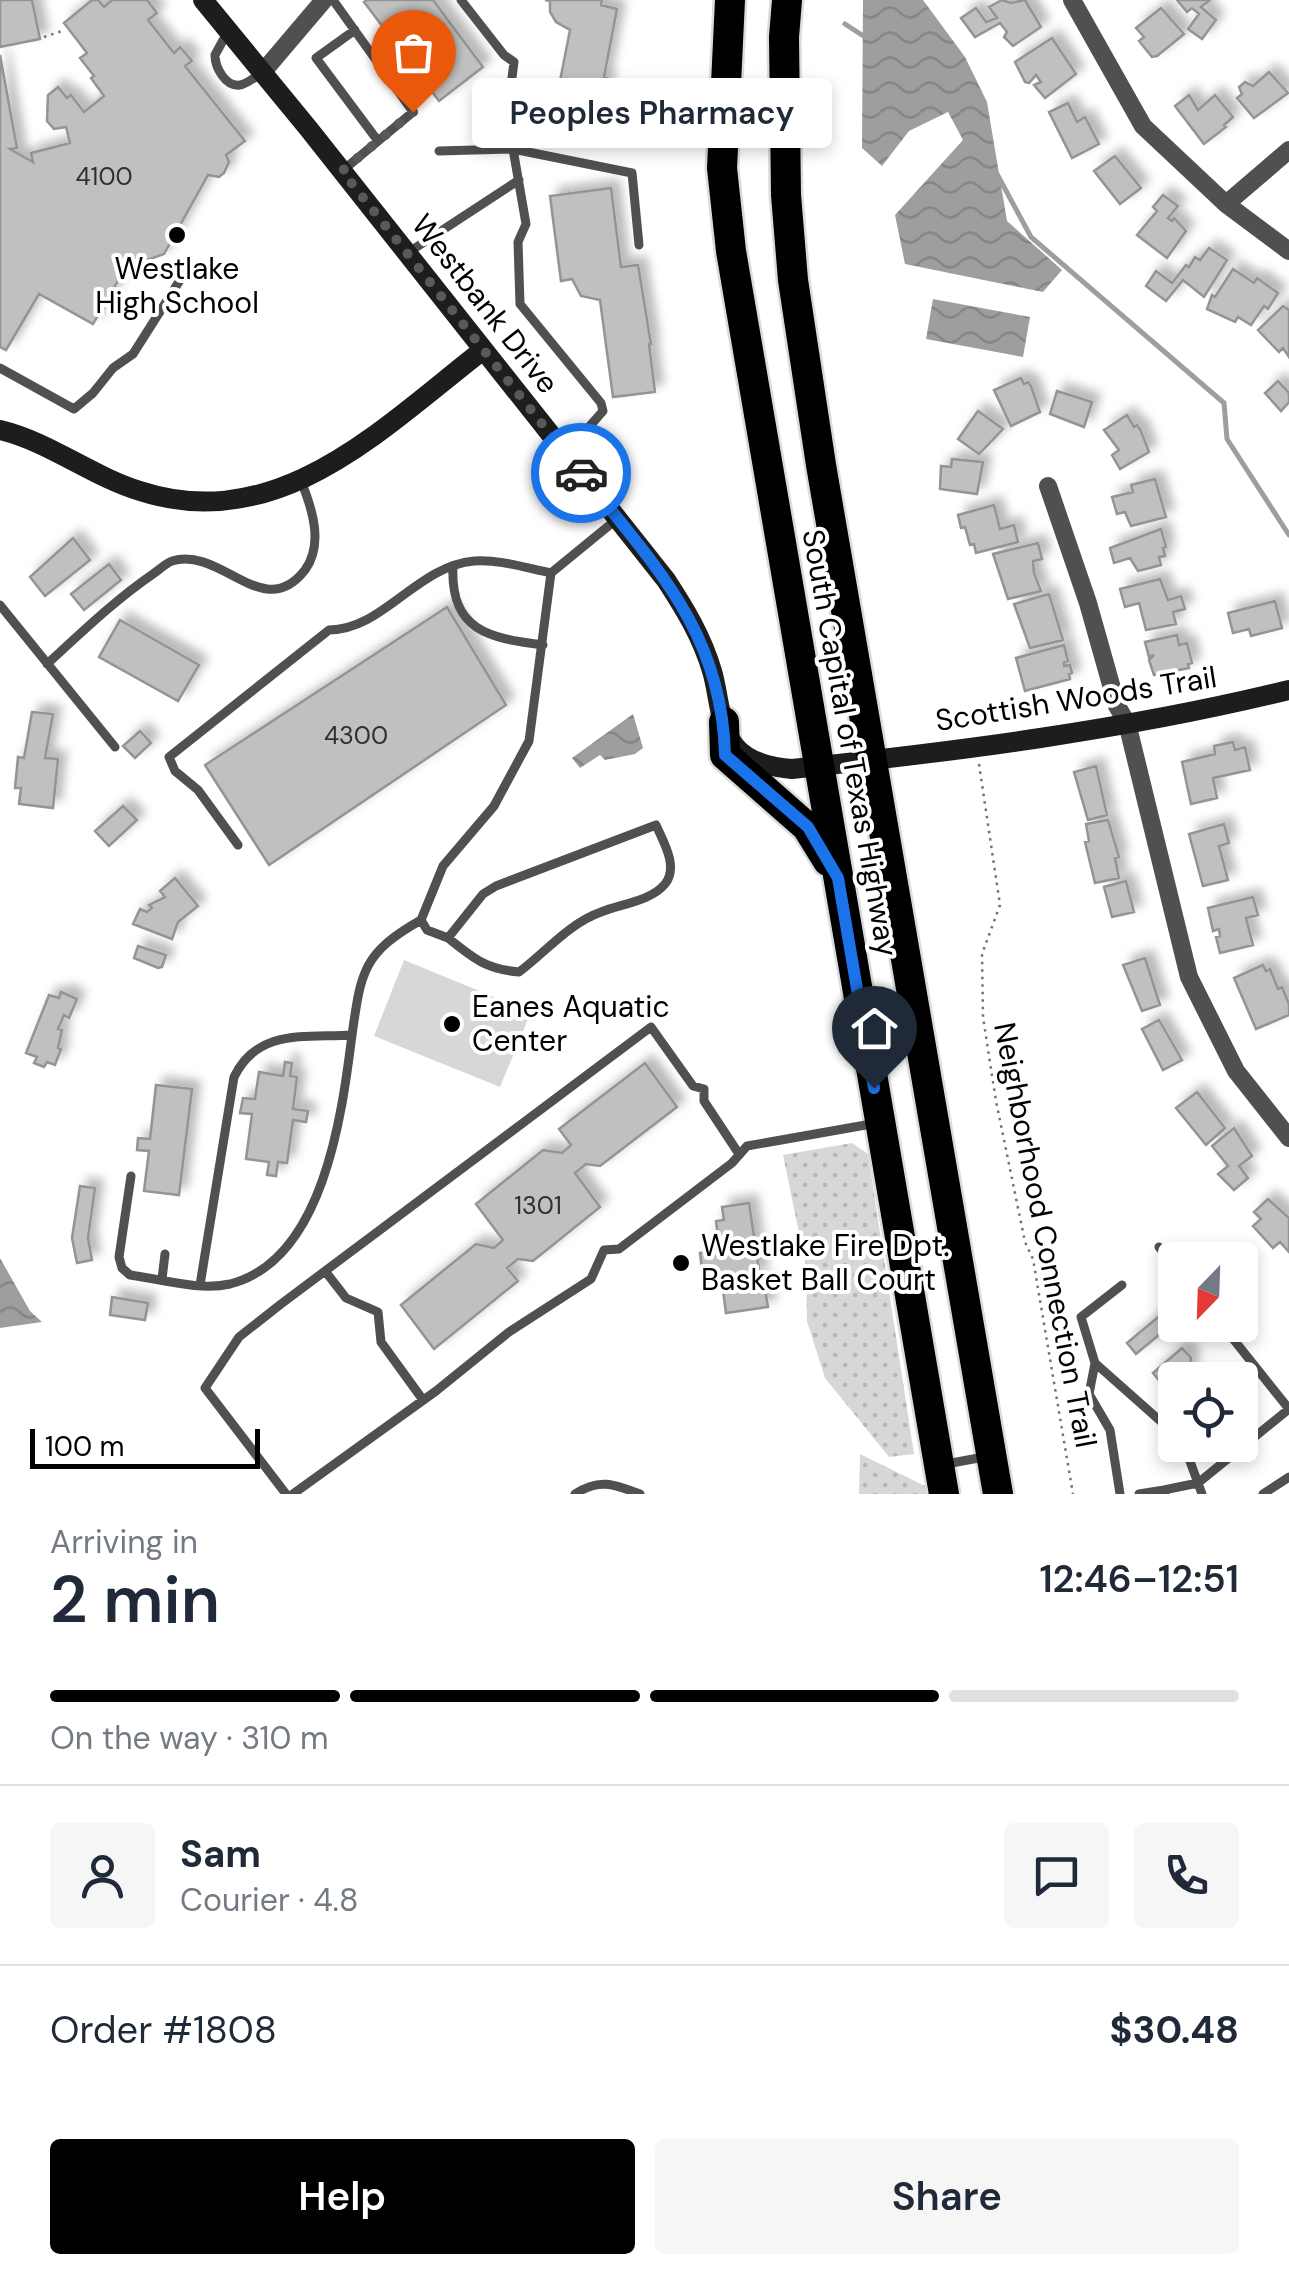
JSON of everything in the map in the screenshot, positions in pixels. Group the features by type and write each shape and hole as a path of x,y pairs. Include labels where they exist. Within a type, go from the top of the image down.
{"highway":[{"name":"South Capital of Texas Highway","path":"730,0 722,168 729,235 941,1480"},
{"name":"South Capital of Texas Highway","path":"787,0 786,195 793,280 821,465 998,1494"},
{"path":"724,722 725,755 808,827 838,878"}],"street":[{"name":"Westbank Drive","path":"202,0 342,171 687,611 712,671 734,746 749,758 792,770 872,760"},
{"path":"262,73 324,0"},
{"path":"1079,3 1143,126 1226,204 1289,251"},
{"path":"1226,204 1289,150"},
{"path":"0,430 37,442 136,490 189,503 223,503 258,497 301,481 360,444 483,350"},
{"path":"1048,486 1088,602 1117,706 1127,723 1188,977 1236,1071 1289,1138"},
{"name":"Scottish Woods Trail","path":"872,760 977,748 1193,714 1289,690"}],"lane":[{"path":"333,0 413,112 342,171"},
{"path":"461,0 504,55 514,62 505,132 514,149 526,224 518,242 520,304 601,403 602,411 566,454"},
{"path":"355,30 316,58 378,140"},
{"path":"228,31 215,55 220,73 241,86 262,73"},
{"path":"439,151 514,149 632,173 639,246"},
{"path":"407,253 519,180"},
{"path":"0,368 74,409 93,393 112,368 133,354 186,269"},
{"path":"47,664 129,590 170,561 214,563 245,585 263,589 294,583 309,565 316,540 310,504 301,481"},
{"path":"131,1176 120,1258 122,1268 130,1275 200,1286 228,1284 253,1274 278,1255 298,1231 314,1204 345,1094 360,980 372,956 395,934 421,920 443,866 494,806 529,741 551,573 618,519"},
{"path":"238,845 198,790 175,771 169,757 329,630 350,630 436,572 471,561 551,573"},
{"path":"453,566 452,588 460,610 474,627 493,637 542,645"},
{"path":"0,605 114,748"},
{"path":"421,920 428,930 448,938 481,963 496,970 520,972 598,912 641,899 664,886 670,875 670,860 656,825 496,886 483,894 448,938"},
{"path":"739,1154 704,1101 704,1088 693,1086 651,1027 239,1337 205,1388 290,1494 423,1400 509,1332 592,1279 604,1250 619,1249 732,1163 747,1146 880,1122"},
{"path":"200,1286 234,1077 243,1059 256,1047 276,1040 352,1035"},
{"path":"162,1280 165,1254"},
{"path":"326,1271 346,1298 378,1312 381,1342 423,1400"},
{"path":"1120,1494 1110,1430 1089,1394 1095,1364 1080,1316 1122,1285"},
{"path":"1140,1494 1198,1483 1289,1409 1236,1342"},
{"path":"1095,1364 1158,1419"},
{"path":"941,1480 992,1456"},
{"path":"1190,1462 1202,1494"},
{"path":"1263,1494 1289,1475"},
{"path":"574,1494 600,1482 614,1483 640,1494"}],"path":[{"path":"44,37 64,30"},
{"name":"Neighborhood Connection Trail","path":"977,748 1000,905 982,954 983,1018 999,1118 1032,1260 1073,1494"},
{"path":"750,1258 762,1257"}],"shaded area":[{"name":"Eanes Aquatic Center","path":"404,960 531,1012 500,1087 374,1036"},
{"path":"852,1143 868,1154 914,1454 889,1457 825,1378 807,1321 806,1267 783,1155"},
{"path":"860,1454 929,1488 930,1494 859,1494"}],"water":[{"path":"863,0 923,0 965,57 987,102 1007,221 1062,270 1043,292 905,264 895,215 963,140 948,112 909,131 882,166 862,148"},
{"path":"933,299 1030,317 1023,357 926,339"},
{"path":"633,714 643,748 635,754 605,760 600,755 580,768 572,758"},
{"path":"0,1258 30,1311 42,1322 0,1328"}],"building":[{"path":"0,0 32,0 40,39 0,47"},
{"name":"Westlake High School","path":"92,0 98,0 104,7 112,0 147,0 157,13 148,20 174,53 180,47 192,61 185,66 245,141 226,155 229,162 224,173 219,177 208,175 164,254 142,262 131,258 93,324 39,294 6,350 0,347 0,55 17,148 10,149 33,162 31,153 70,143 66,127 54,129 47,121 48,95 58,87 67,98 71,95 84,112 104,96 80,58 87,53 64,23"},
{"path":"433,0 483,67 439,101 364,2"},
{"path":"545,0 602,0 601,5 617,9 604,77 607,78 593,135 551,127 570,30 556,22 550,12 550,1"},
{"path":"1002,0 1025,0 1041,27 1013,46 1004,37 1007,32 1000,23 975,37 961,18 976,8 986,22 997,18 989,7"},
{"path":"1177,0 1210,0 1201,7 1216,20 1202,39 1188,29 1199,14 1192,8 1187,12"},
{"path":"1161,8 1184,34 1152,57 1139,41 1144,37 1136,28"},
{"path":"1052,38 1076,74 1045,98 1034,85 1041,82 1036,75 1025,82 1015,62"},
{"path":"1269,72 1288,93 1254,118 1237,98 1242,94 1239,87 1245,82 1253,86"},
{"path":"1189,95 1198,110 1215,95 1233,117 1204,144 1175,106"},
{"path":"1068,103 1077,122 1085,117 1099,144 1072,158 1049,112"},
{"path":"1115,156 1141,188 1120,204 1094,171"},
{"path":"611,188 621,267 638,265 655,392 613,397 600,300 581,296 572,279 561,281 550,196"},
{"path":"1163,195 1178,206 1168,218 1174,218 1186,231 1167,258 1137,235 1157,211 1153,207"},
{"path":"1209,248 1227,260 1204,297 1183,280 1166,301 1146,286 1156,271 1172,283 1186,265 1189,267 1195,257 1200,260"},
{"path":"1233,269 1254,283 1257,278 1278,293 1251,325 1238,317 1235,322 1207,309 1212,295 1215,297"},
{"path":"1283,306 1289,310 1289,357 1258,330"},
{"path":"1021,378 1031,386 1040,412 1011,426 994,390"},
{"path":"1278,381 1289,393 1289,402 1281,411 1265,393"},
{"path":"1057,391 1092,402 1084,427 1050,414"},
{"path":"978,411 1003,429 979,454 958,439"},
{"path":"1127,415 1141,431 1149,452 1120,469 1112,455 1119,450 1104,430"},
{"path":"952,459 983,462 977,494 940,489 941,466 951,467"},
{"path":"1155,479 1166,517 1131,526 1125,512 1117,514 1112,497 1133,492 1131,485"},
{"path":"994,505 1000,529 1014,525 1018,542 976,553 958,515"},
{"path":"1161,529 1166,547 1165,556 1159,557 1161,565 1138,571 1130,558 1114,563 1110,548"},
{"path":"73,538 90,560 45,596 30,577"},
{"path":"1038,543 1042,559 1033,561 1041,591 1008,599 993,554"},
{"path":"109,564 121,580 84,610 71,594"},
{"path":"1160,579 1168,600 1181,596 1185,609 1173,612 1176,624 1146,630 1139,603 1125,607 1120,589"},
{"path":"1049,594 1063,640 1030,648 1014,604"},
{"path":"1275,601 1282,628 1251,636 1249,629 1233,633 1228,613"},
{"path":"447,607 506,705 269,865 205,765"},
{"path":"120,620 199,665 178,701 99,657"},
{"path":"1177,635 1179,645 1187,643 1192,663 1189,668 1154,675 1149,660 1154,655 1149,657 1145,642"},
{"path":"1064,645 1068,661 1064,666 1070,665 1070,679 1025,691 1016,658"},
{"path":"32,712 53,714 45,758 58,759 53,808 19,804 21,788 15,788 18,757 24,758"},
{"path":"140,731 151,743 135,758 123,746"},
{"path":"1233,742 1235,750 1245,747 1250,770 1213,778 1217,798 1191,804 1182,762 1215,754 1214,746"},
{"path":"1096,766 1107,815 1088,820 1074,772"},
{"path":"123,806 137,820 109,846 95,831"},
{"path":"1108,820 1119,857 1115,858 1119,878 1095,883 1085,842 1089,841 1086,824"},
{"path":"1224,824 1229,843 1219,846 1228,880 1203,886 1189,834"},
{"path":"175,878 198,906 178,922 172,939 133,924 140,909 147,912 152,908 149,905 165,897 160,891"},
{"path":"1126,881 1134,912 1112,917 1104,887"},
{"path":"1253,897 1258,915 1246,918 1253,945 1220,953 1216,937 1220,936 1219,929 1213,931 1208,908"},
{"path":"138,946 166,955 162,967 134,958"},
{"path":"1145,958 1160,1005 1142,1011 1123,965"},
{"path":"1263,965 1266,971 1270,969 1278,989 1282,987 1289,1015 1256,1029 1234,978"},
{"path":"61,992 77,999 69,1018 64,1015 58,1029 62,1030 58,1048 61,1049 55,1065 47,1062 44,1067 34,1063 37,1057 26,1053 49,995 59,998"},
{"path":"1159,1020 1182,1060 1163,1070 1142,1029"},
{"path":"285,1062 292,1063 290,1076 297,1077 293,1109 308,1111 306,1122 293,1120 287,1163 278,1162 276,1176 267,1175 269,1162 246,1159 252,1114 240,1113 243,1098 255,1099 259,1072 283,1076"},
{"path":"645,1063 677,1107 600,1166 586,1164 575,1173 600,1207 533,1261 518,1259 507,1268 518,1281 434,1349 401,1305 476,1244 494,1248 503,1240 476,1204 543,1150 562,1153 571,1145 559,1129"},
{"path":"156,1085 192,1089 179,1195 144,1191 149,1151 137,1150 138,1138 150,1139"},
{"path":"1197,1092 1225,1128 1206,1145 1176,1108"},
{"path":"1234,1128 1252,1156 1239,1166 1248,1178 1234,1190 1218,1174 1228,1166 1212,1146"},
{"path":"80,1186 95,1188 88,1238 92,1260 77,1263 72,1238"},
{"path":"1268,1199 1289,1218 1289,1252 1280,1242 1273,1248 1253,1226 1261,1219 1254,1212"},
{"path":"749,1203 760,1276 730,1280 731,1287 764,1283 768,1307 726,1313 721,1275 703,1278 700,1253 711,1251 709,1238 718,1237 716,1221 724,1220 722,1207"},
{"path":"112,1297 148,1303 145,1320 110,1315"},
{"path":"1158,1317 1158,1336 1136,1354 1127,1343"},
{"path":"1182,1348 1191,1358 1190,1362 1166,1362"}],"waterway":[{"path":"845,24 865,37"},
{"path":"997,174 1031,237 1224,403 1227,439 1289,535"}],"way so far":[{"path":"413,112 342,171 581,473"}],"place":[{"name":"Peoples Pharmacy","path":"413,112"},
{"name":"Westlake High School","path":"177,235"},
{"name":"Eanes Aquatic Center","path":"452,1024"},
{"name":"Westlake Fire Dpt. Basket Ball Court","path":"681,1263"}],"route":[{"path":"581,473 687,611 712,671 724,722 725,755 808,827 838,878 874,1088"}]}
